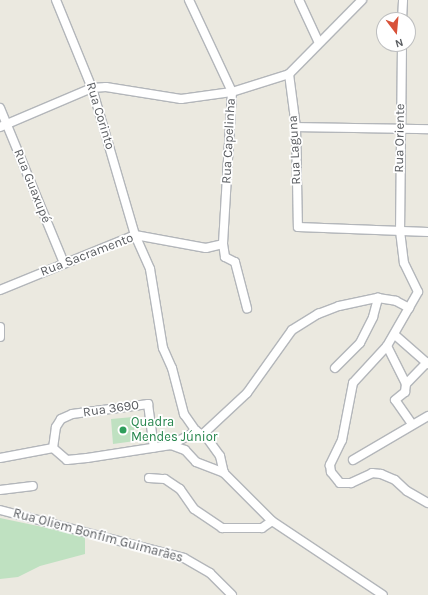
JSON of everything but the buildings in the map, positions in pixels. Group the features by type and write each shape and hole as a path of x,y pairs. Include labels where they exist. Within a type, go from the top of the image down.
{"street":[{"name":"Rua Corinto","path":"56,0 92,88 135,235 150,269 163,348 172,368 184,414 220,456 224,473"},
{"name":"Rua Capelinha","path":"189,0 232,92 223,244"},
{"path":"299,0 319,43"},
{"path":"3,126 92,88 106,87 181,99 232,92 289,74 362,0"},
{"path":"402,12 403,0"},
{"name":"Rua Oriente","path":"402,52 400,231 404,263 418,292 409,308"},
{"name":"Rua Laguna","path":"289,74 296,127 298,227 400,231"},
{"name":"Rua Guaxupé","path":"0,108 3,126 64,263"},
{"path":"296,127 428,129"},
{"path":"400,231 428,232"},
{"name":"Rua Sacramento","path":"0,290 135,235 206,248 223,244"},
{"path":"223,244 225,257 236,262 247,308"},
{"path":"335,368 360,344 373,318 378,298"},
{"path":"0,458 53,448 67,460 171,445 199,433 247,393 292,330 318,314 339,306 378,298 396,301 409,308 388,346 353,384 342,440 330,465 335,480 340,483 351,482 366,475 381,474 395,480 408,491 428,502"},
{"path":"0,327 0,338"},
{"path":"395,335 427,363 406,384"},
{"path":"388,346 406,384 405,392 395,400 412,424"},
{"name":"Rua 3690","path":"53,448 56,427 61,419 72,414 148,404 154,448"},
{"path":"353,460 428,416"},
{"path":"171,445 185,450 196,462 224,473 272,521 383,595"},
{"path":"149,478 165,479 180,489 194,509 222,528 262,528 272,521"},
{"path":"0,490 33,486"},
{"name":"Rua Oliem Bonfim Guimarães","path":"0,510 184,558 210,573 232,595"}],"green space":[{"name":"Quadra Mendes Júnior","path":"133,417 135,441 113,444 111,419"},
{"path":"0,518 85,536 85,554 40,566 18,577 0,579"}],"place":[{"name":"Quadra Mendes Júnior","path":"123,430"}]}
